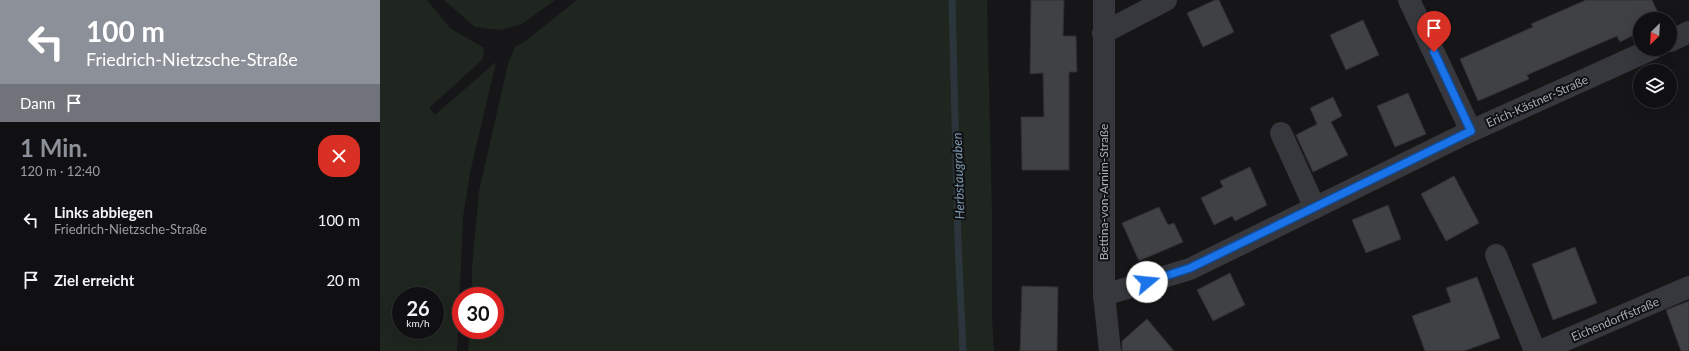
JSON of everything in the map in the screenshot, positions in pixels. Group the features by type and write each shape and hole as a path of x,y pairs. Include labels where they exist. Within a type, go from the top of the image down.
{"street":[{"name":"Bettina-von-Arnim-Straße","path":"1104,0 1104,295 1110,351"},
{"path":"1103,33 1166,0"},
{"path":"1409,0 1471,131"},
{"path":"1677,38 1689,32"},
{"name":"Erich-Kästner-Straße","path":"1104,295 1190,268 1471,131 1637,56"},
{"path":"1281,133 1315,208"},
{"path":"1496,255 1535,351"},
{"name":"Eichendorffstraße","path":"1540,351 1689,287"}],"shaded area":[{"path":"380,0 427,0 450,28 484,48 483,59 429,108 435,115 496,62 470,173 463,218 460,287 452,287 452,339 458,339 457,351 380,351"},
{"path":"444,0 555,0 522,24 500,30 475,27"},
{"path":"577,0 987,0 992,214 992,318 994,351 468,351 469,339 504,339 504,287 472,287 472,267 479,191 508,64 515,47 524,42"}],"building":[{"path":"1031,0 1064,0 1063,36 1076,36 1077,72 1069,72 1069,170 1022,170 1021,117 1044,117 1043,73 1030,74"},
{"path":"1215,0 1219,0 1234,32 1203,47 1187,13"},
{"path":"1586,0 1652,0 1658,12 1633,12 1633,36 1620,42 1617,36 1527,75 1529,79 1478,101 1460,59 1533,27 1531,24"},
{"path":"1363,20 1379,55 1346,70 1330,35"},
{"path":"1408,93 1426,134 1395,147 1377,106"},
{"path":"1333,97 1342,116 1331,122 1348,155 1313,172 1296,135 1317,124 1310,108"},
{"path":"1250,167 1267,205 1235,221 1232,216 1214,225 1201,198 1223,187 1220,181"},
{"path":"1454,176 1479,223 1446,241 1421,194"},
{"path":"1388,205 1401,239 1366,253 1352,220"},
{"path":"1159,207 1168,225 1174,223 1183,242 1139,261 1122,223"},
{"path":"1575,247 1597,303 1553,320 1532,264"},
{"path":"1230,273 1245,305 1213,321 1197,290"},
{"path":"1477,277 1500,338 1464,351 1425,351 1412,316 1451,302 1446,288"},
{"path":"1022,286 1058,287 1057,351 1020,351"},
{"path":"1689,301 1689,351 1681,351 1666,310"},
{"path":"1147,319 1174,351 1122,351 1122,341"}],"waterway":[{"name":"Herbstaugraben","path":"952,0 958,240 963,351"}],"route":[{"path":"1147,282 1190,268 1471,131 1434,52"}]}
